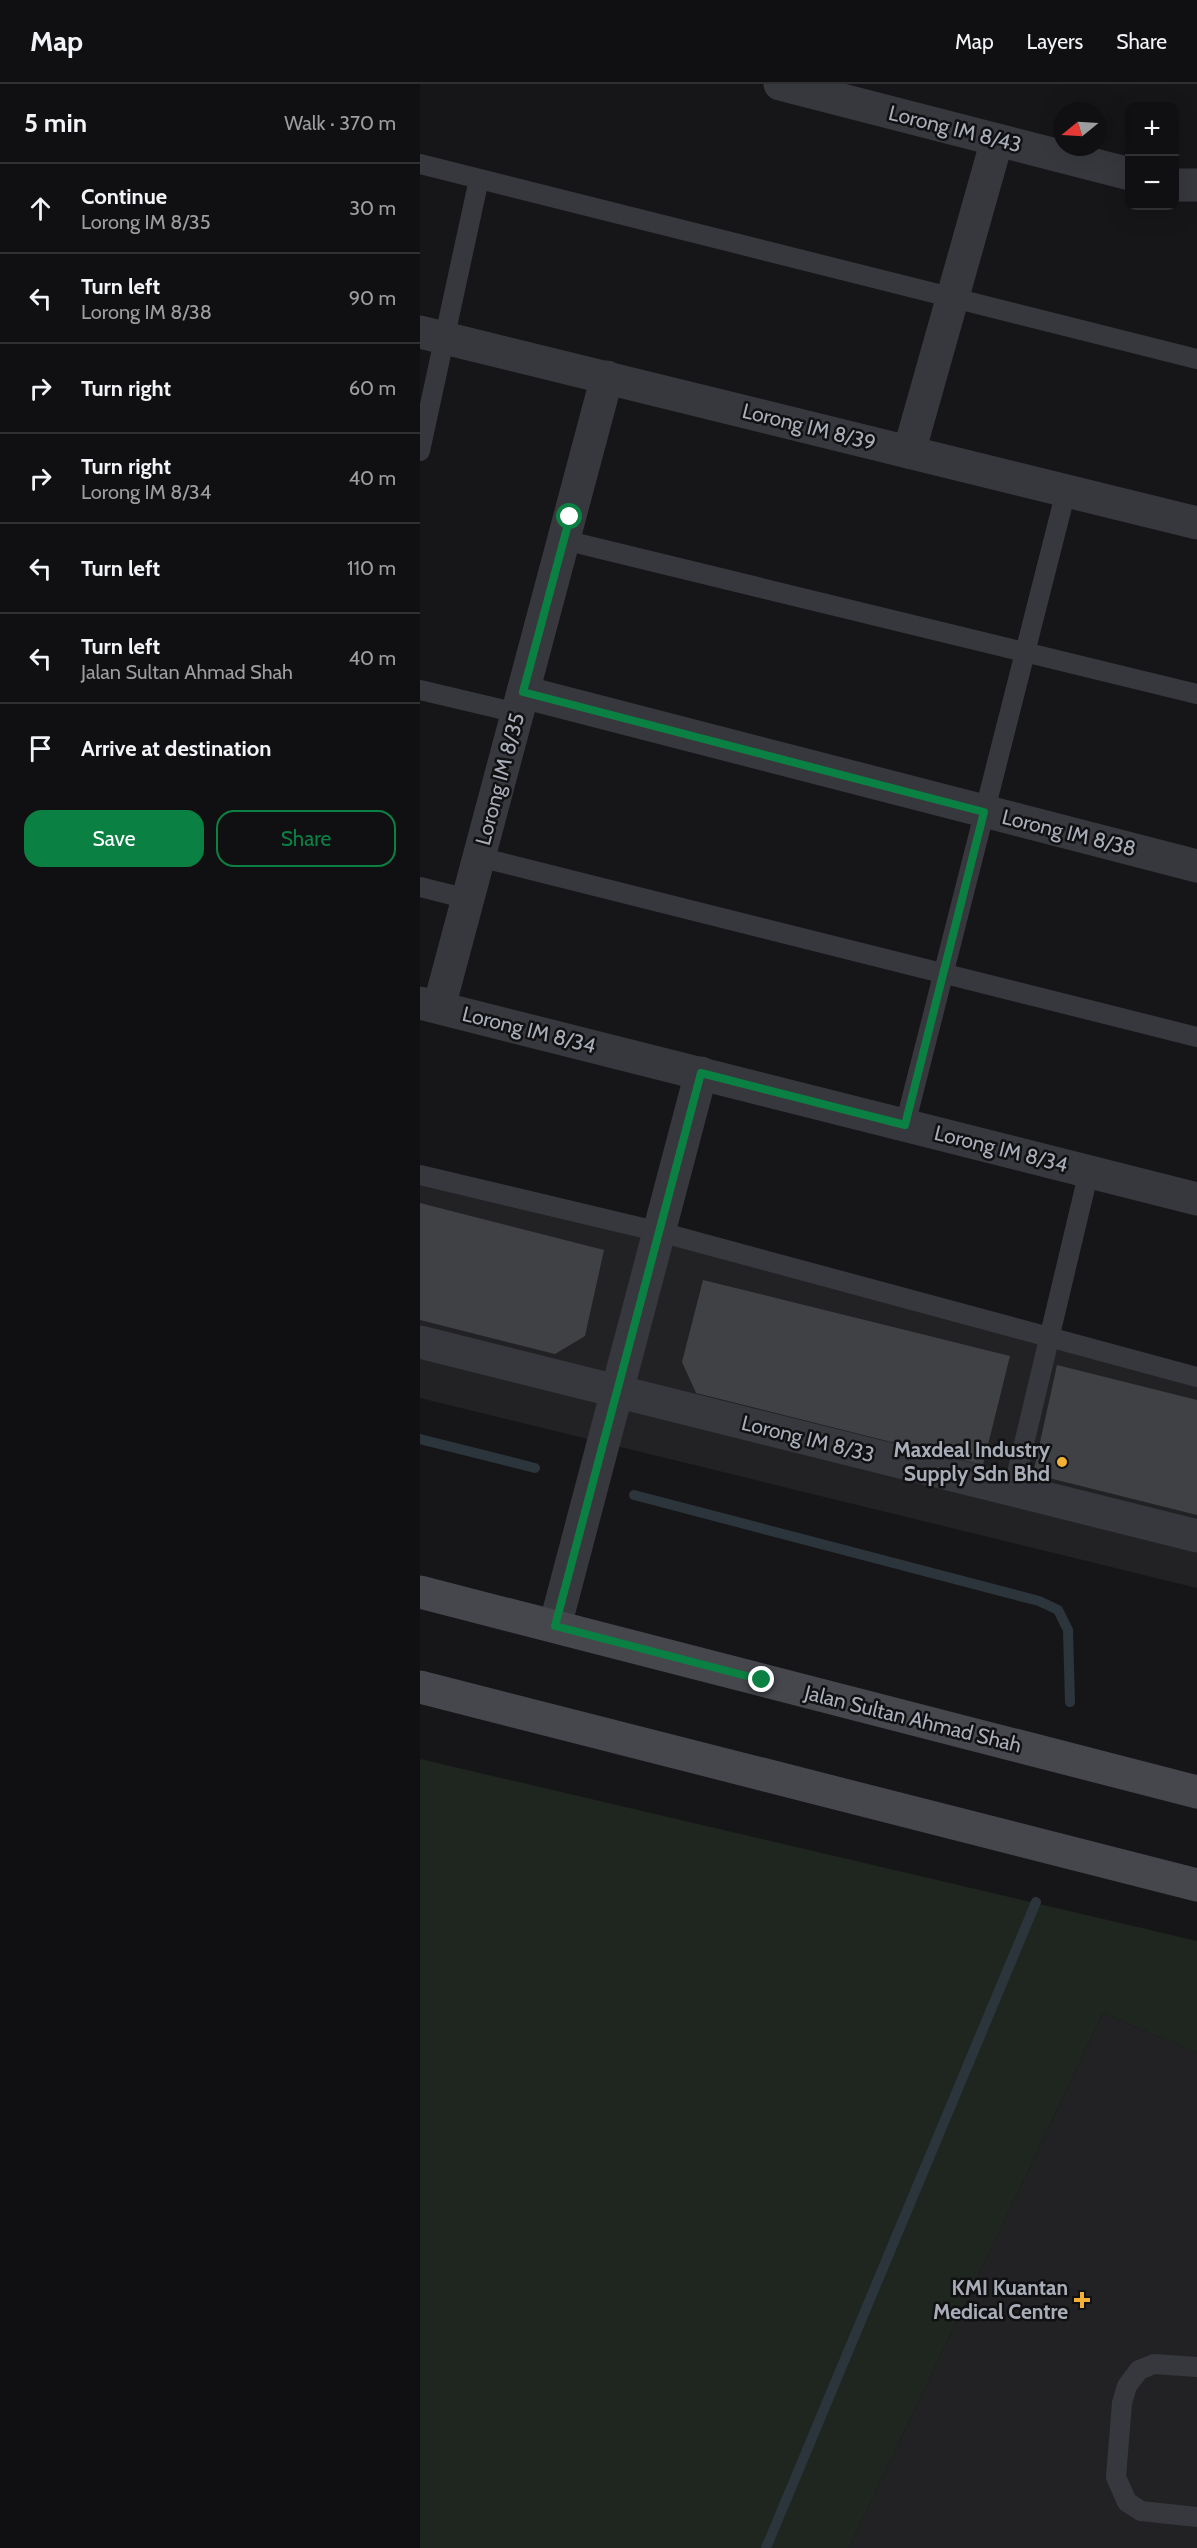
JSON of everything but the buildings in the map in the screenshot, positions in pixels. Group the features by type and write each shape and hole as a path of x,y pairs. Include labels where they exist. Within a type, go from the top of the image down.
{"main road":[{"name":"Jalan Sultan Ahmad Shah","path":"420,1592 1197,1792"},
{"path":"420,1686 1197,1885"}],"street":[{"name":"Lorong IM 8/43","path":"780,84 1125,173"},
{"path":"909,452 997,140"},
{"path":"1179,185 1197,185"},
{"name":"Lorong IM 8/39","path":"432,335 1197,523"},
{"name":"Lorong IM 8/35","path":"429,1005 468,899 607,377"},
{"name":"Lorong IM 8/38","path":"520,703 984,812 1197,866"},
{"name":"Lorong IM 8/34","path":"429,1005 1197,1199"},
{"path":"555,1626 701,1073"},
{"name":"Lorong IM 8/33","path":"420,1342 1197,1536"}],"lane":[{"path":"420,164 1197,359"},
{"path":"420,451 432,335 479,179"},
{"path":"905,1125 1066,491"},
{"path":"564,540 1197,694"},
{"path":"420,690 520,703"},
{"path":"479,857 1197,1037"},
{"path":"420,887 468,899"},
{"path":"1013,1490 1089,1171"},
{"path":"420,1175 660,1232 1197,1377"},
{"path":"1197,2367 1154,2364 1139,2370 1133,2378 1122,2403 1116,2477 1127,2502 1141,2511 1197,2517"}],"shaded area":[{"path":"420,1182 1197,1372 1197,1588 420,1398"},
{"path":"420,1759 1197,1941 1197,2053 1103,2013 849,2548 420,2548"},
{"name":"KMI Kuantan Medical Centre","path":"1103,2013 1197,2053 1197,2548 849,2548"}],"waterway":[{"path":"420,1439 535,1468"},
{"path":"634,1495 1039,1601 1058,1610 1068,1630 1070,1702"},
{"path":"766,2548 1036,1902"}],"place":[{"name":"Maxdeal Industry Supply Sdn Bhd","path":"1062,1462"},
{"name":"KMI Kuantan Medical Centre","path":"1082,2300"}],"route":[{"path":"570,517 523,692 984,812 905,1125 701,1073 555,1626 762,1680"}]}
